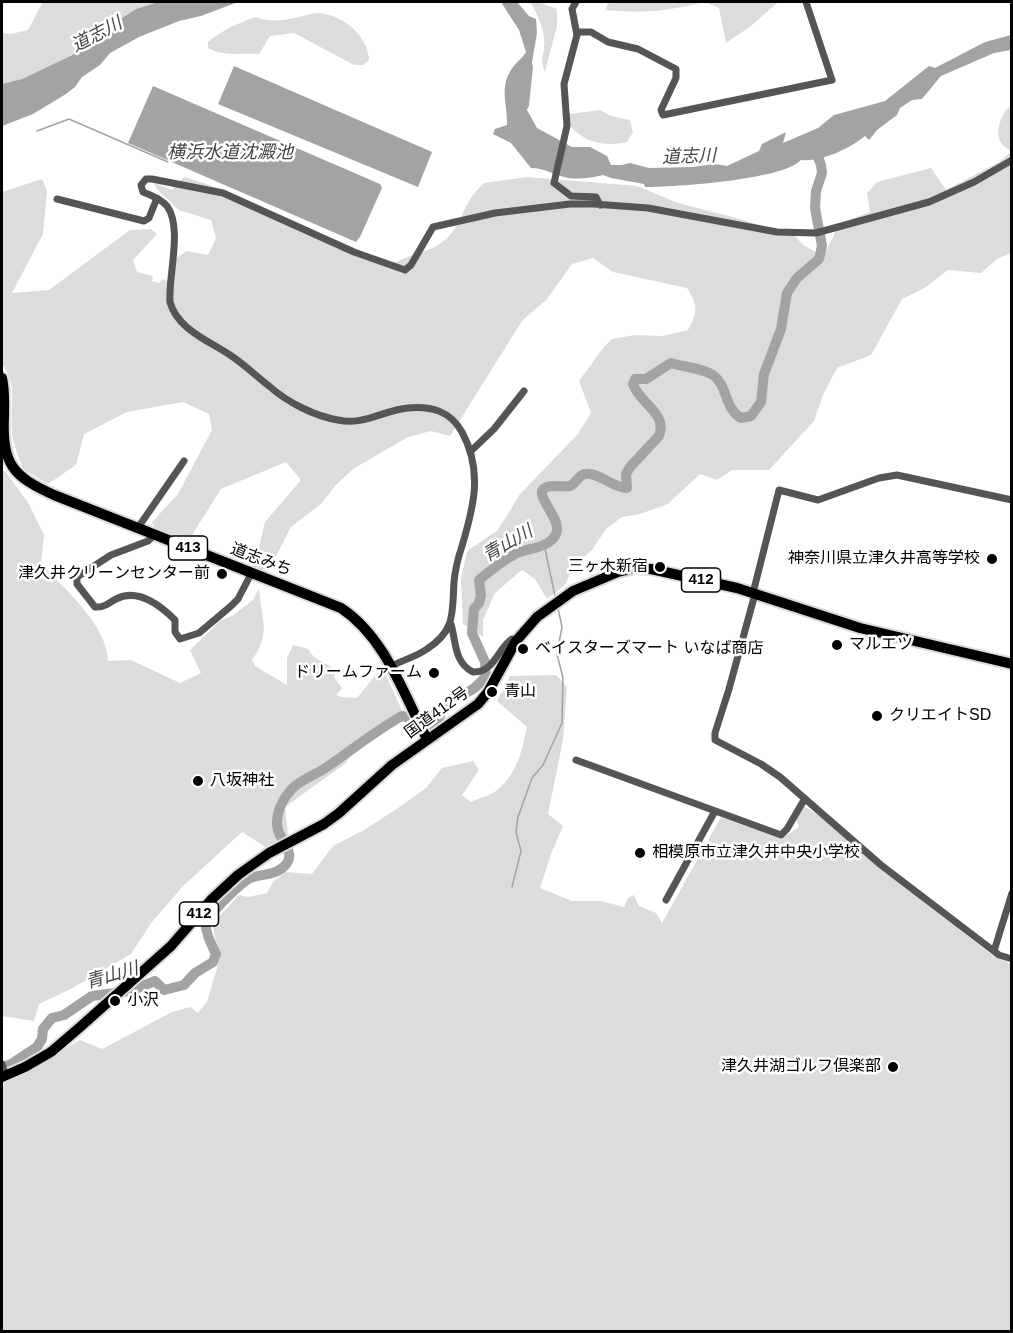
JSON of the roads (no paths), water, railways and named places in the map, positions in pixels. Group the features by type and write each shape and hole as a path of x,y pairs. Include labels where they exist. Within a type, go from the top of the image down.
{"highway":[{"name":"道志みち","path":"2,378 5,404 5,446 11,465 17,474 34,486 54,495 331,603 349,614 370,634 390,667 427,739"},
{"name":"国道412号","path":"2,1071 25,1067 51,1052 171,946 211,900 238,875 285,845 324,824 392,765 478,704 488,692 516,641 537,617 573,591 618,572 634,568 651,570 754,593 860,628 1011,664"}],"street":[{"path":"576,2 572,9 577,32 564,84 567,126 554,183 566,194 580,198 594,196 600,205"},
{"path":"577,32 591,32 608,42 638,48 676,69 675,78 661,110 663,115 832,80 806,2"},
{"path":"516,641 511,639 484,670 473,672 463,664 455,647 451,624 457,563 468,524 475,470 471,451 455,421 441,411 430,407 397,409 360,421 334,420 275,392 234,357 184,325 173,312 170,302 174,223 167,206 141,189 146,179 223,193 354,252 405,270 411,265 433,227 495,213 570,204 600,205 648,208 777,232 816,233 929,202 968,185 1011,160"},
{"path":"57,199 144,221 149,218 157,198"},
{"path":"471,451 494,429 524,391"},
{"path":"137,529 184,461"},
{"path":"1011,500 897,476 879,478 818,500 779,490 729,689 715,733 715,740 761,764 780,777 880,865 994,951 1011,959"},
{"path":"154,535 148,541 111,555 76,577 77,584 95,607 102,608 126,595 143,597 175,620 175,632 180,639 199,633 231,606 238,599 252,572"},
{"path":"390,667 430,648 451,624"},
{"path":"576,760 781,835 804,800"},
{"path":"666,900 716,811"},
{"path":"994,951 1011,893"}],"water":[{"path":"158,2 238,2 139,37 110,53 100,65 82,77 66,94 33,114 2,126 2,84 22,79 85,49 122,18 136,9"},
{"path":"501,2 517,2 529,16 536,19 537,33 530,74 525,84 527,110 537,128 572,147 590,147 607,156 611,165 630,163 649,168 715,164 727,166 759,151 762,144 786,132 783,143 818,128 834,115 885,101 929,66 935,68 985,42 1011,35 1011,50 994,53 941,76 922,99 912,100 900,108 897,115 877,130 869,140 865,136 834,154 817,159 801,160 773,173 751,177 702,184 645,187 644,184 603,175 573,178 531,168 511,143 493,134 495,129 507,125 505,84 511,70 526,52 519,30"},
{"name":"横浜水道沈澱池","path":"234,66 432,152 418,187 218,104"},
{"name":"横浜水道沈澱池","path":"153,86 380,184 382,188 360,237 356,242 128,143"}],"waterway":[{"name":"道志川","path":"524,105 528,67"},
{"path":"37,131 69,119 168,162 169,160"},
{"name":"青山川","path":"2,1068 37,1047 42,1039 43,1029 52,1018 64,1015 92,996 130,991 155,981 164,990 184,985 195,973 213,962 216,954 206,927 212,914 225,899 250,878 275,872 287,863 289,853 279,833 277,821 280,807 291,790 402,716 424,721 429,726 440,717 452,698 471,691 480,683 486,676 485,662 472,633 474,609 481,595 479,580 497,565 517,553 548,543 555,536 556,522 542,495 543,490 547,487 570,486 583,475 590,474 627,488 626,474 659,436 661,428 656,414 636,391 633,384 635,379 646,379 671,363 704,371 718,380 736,414 741,418 751,416 761,402 764,374 781,329 787,293 797,278 819,259 822,246 815,208 816,191 822,173 814,146"},
{"path":"544,544 555,596"},
{"path":"512,887 521,851 516,832 518,817 532,778 543,765 562,723 563,678 557,654 562,627 558,608"}],"place":[{"name":"神奈川県立津久井高等学校","path":"992,559"},
{"name":"三ヶ木新宿","path":"660,567"},
{"name":"津久井クリーンセンター前","path":"222,574"},
{"name":"マルエツ","path":"837,645"},
{"name":"ベイスターズマート いなば商店","path":"523,649"},
{"name":"ドリームファーム","path":"434,673"},
{"name":"青山","path":"492,692"},
{"name":"クリエイトSD","path":"877,716"},
{"name":"八坂神社","path":"198,781"},
{"name":"相模原市立津久井中央小学校","path":"640,853"},
{"name":"小沢","path":"115,1001"},
{"name":"津久井湖ゴルフ倶楽部","path":"893,1067"}]}
